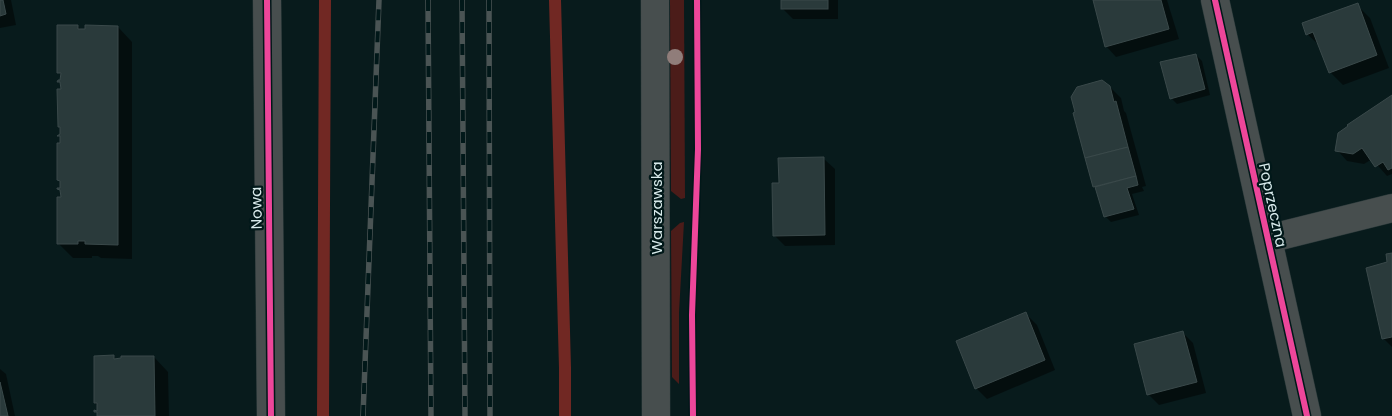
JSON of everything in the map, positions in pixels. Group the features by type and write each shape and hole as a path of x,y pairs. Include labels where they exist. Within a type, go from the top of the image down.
{"street":[{"name":"Nowa","path":"267,0 271,416"},
{"name":"Warszawska","path":"655,0 656,416"},
{"name":"Poprzeczna","path":"1215,0 1307,416"},
{"path":"1268,239 1392,208"}],"shaded area":[{"path":"670,0 684,0 685,198 681,199 671,191"},
{"path":"684,222 679,313 679,384 672,377 671,231"}],"building":[{"path":"0,0 3,0 6,14 0,16"},
{"path":"781,0 828,0 828,9 781,9"},
{"path":"1093,0 1161,0 1169,29 1105,47"},
{"path":"1358,3 1377,55 1329,73 1313,32 1306,35 1302,23"},
{"path":"57,25 78,25 78,29 85,29 85,25 118,26 118,245 85,244 85,241 78,241 78,244 57,244 57,197 61,197 60,190 57,189 60,188 60,181 57,180 57,143 60,143 60,136 57,136 60,134 60,127 58,127 57,89 61,89 60,82 57,82 60,80 61,73 57,73"},
{"path":"1196,54 1205,89 1170,99 1160,62"},
{"path":"1102,80 1110,86 1114,102 1116,101 1128,147 1085,158 1073,113 1075,112 1071,97 1077,87"},
{"path":"1392,95 1392,168 1388,170 1383,162 1375,167 1362,148 1353,154 1335,151 1338,133"},
{"path":"1128,147 1136,176 1093,187 1085,158"},
{"path":"824,157 825,235 773,236 772,183 779,183 778,158"},
{"path":"1136,176 1138,185 1127,188 1134,209 1104,217 1095,187"},
{"path":"1392,253 1392,337 1382,339 1366,268 1387,262 1386,254"},
{"path":"1026,312 1045,360 975,389 956,341"},
{"path":"1183,331 1197,382 1147,395 1134,344"},
{"path":"114,355 114,359 121,358 121,356 154,356 155,416 97,416 97,412 94,412 94,410 97,411 97,403 94,403 94,356"},
{"path":"0,382 8,416 0,416"}],"waterway":[{"path":"323,416 325,0"},
{"path":"555,0 565,416"}],"railway":[{"path":"363,416 379,0"},
{"path":"428,0 431,416"},
{"path":"462,0 465,416"},
{"path":"489,0 490,416"}],"cycle path":[{"path":"267,0 271,416"},
{"path":"693,416 692,315 698,149 697,0"},
{"path":"1215,0 1307,416"}]}
